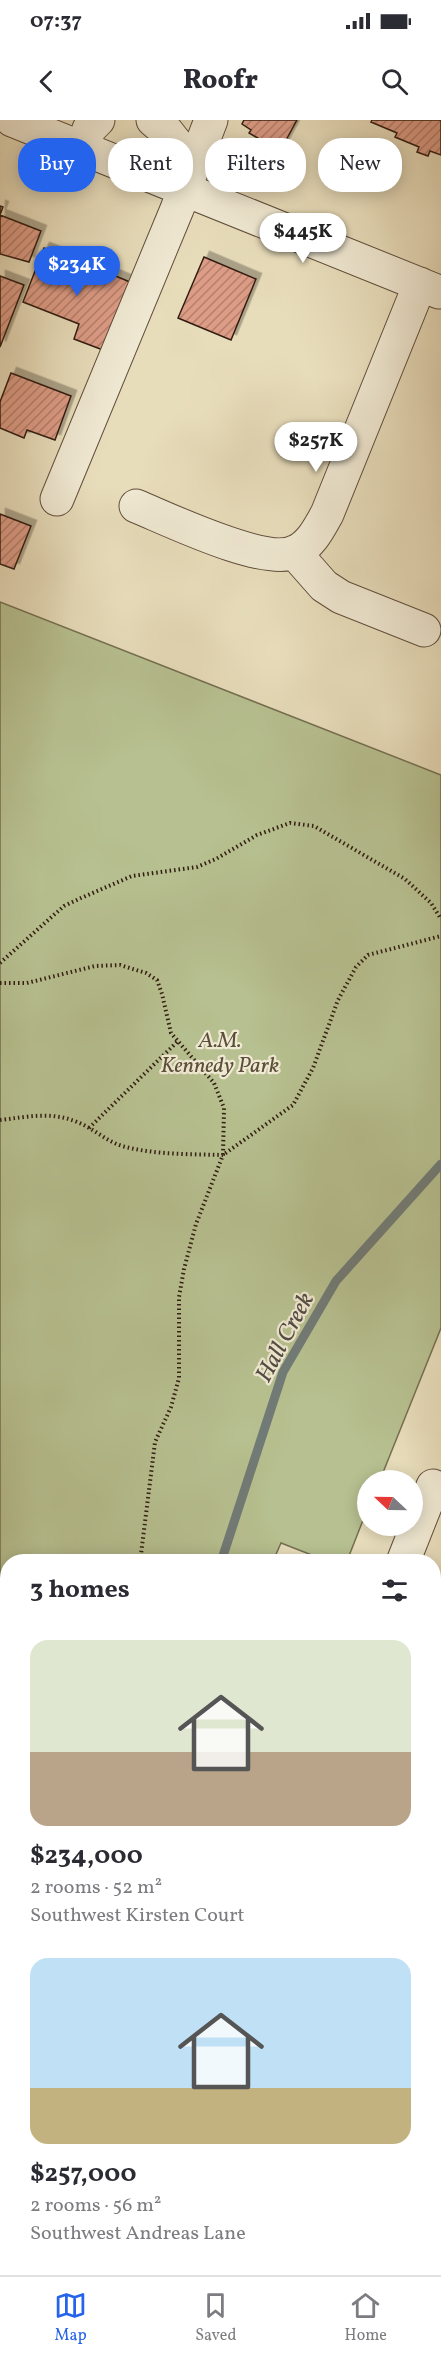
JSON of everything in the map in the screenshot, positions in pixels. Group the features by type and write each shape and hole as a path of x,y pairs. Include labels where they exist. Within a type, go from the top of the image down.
{"street":[{"path":"12,120 58,138"},
{"path":"86,138 89,129 98,120"},
{"path":"153,120 167,132 170,138"},
{"path":"193,165 212,120"},
{"path":"136,506 252,552 273,555 294,552 314,537 327,514 431,288 193,179"},
{"path":"57,499 182,192"},
{"path":"294,552 324,586 341,597 424,630"},
{"path":"407,1554 433,1486"}],"path":[{"path":"0,963 64,906 132,876 197,867 216,859 257,835 290,823 314,826 382,864 405,879 431,903 441,919"},
{"path":"0,1120 30,1115 52,1115 76,1121 120,1145 176,1154 223,1155 293,1105 312,1068 338,1000 356,967 368,955 441,936"},
{"path":"0,983 27,983 95,966 120,966 146,973 157,980 171,1033 214,1083 224,1108 223,1155 196,1224 178,1298 179,1378 171,1407 155,1442 141,1554"},
{"path":"89,1128 178,1041"}],"green space":[{"name":"A.M. Kennedy Park","path":"0,602 441,775 441,1328 384,1470 357,1470 357,1536 350,1554 309,1554 281,1543 276,1554 0,1554"}],"building":[{"path":"244,120 297,120 287,138 258,138 249,133 251,130 242,124"},
{"path":"372,120 441,120 441,155 430,151 428,156 417,152 419,147 395,137 397,133 371,122"},
{"path":"0,215 41,231 29,262 0,254"},
{"path":"44,248 75,260 71,271 97,281 101,270 130,282 103,350 74,339 79,324 23,302"},
{"path":"204,257 256,279 231,340 178,318"},
{"path":"0,276 24,285 0,347"},
{"path":"11,373 71,396 55,440 27,430 24,438 0,428 0,402"},
{"path":"0,514 31,526 14,569 0,564"}],"waterway":[{"name":"Hall Creek","path":"224,1554 283,1372 336,1281 441,1164"}]}
